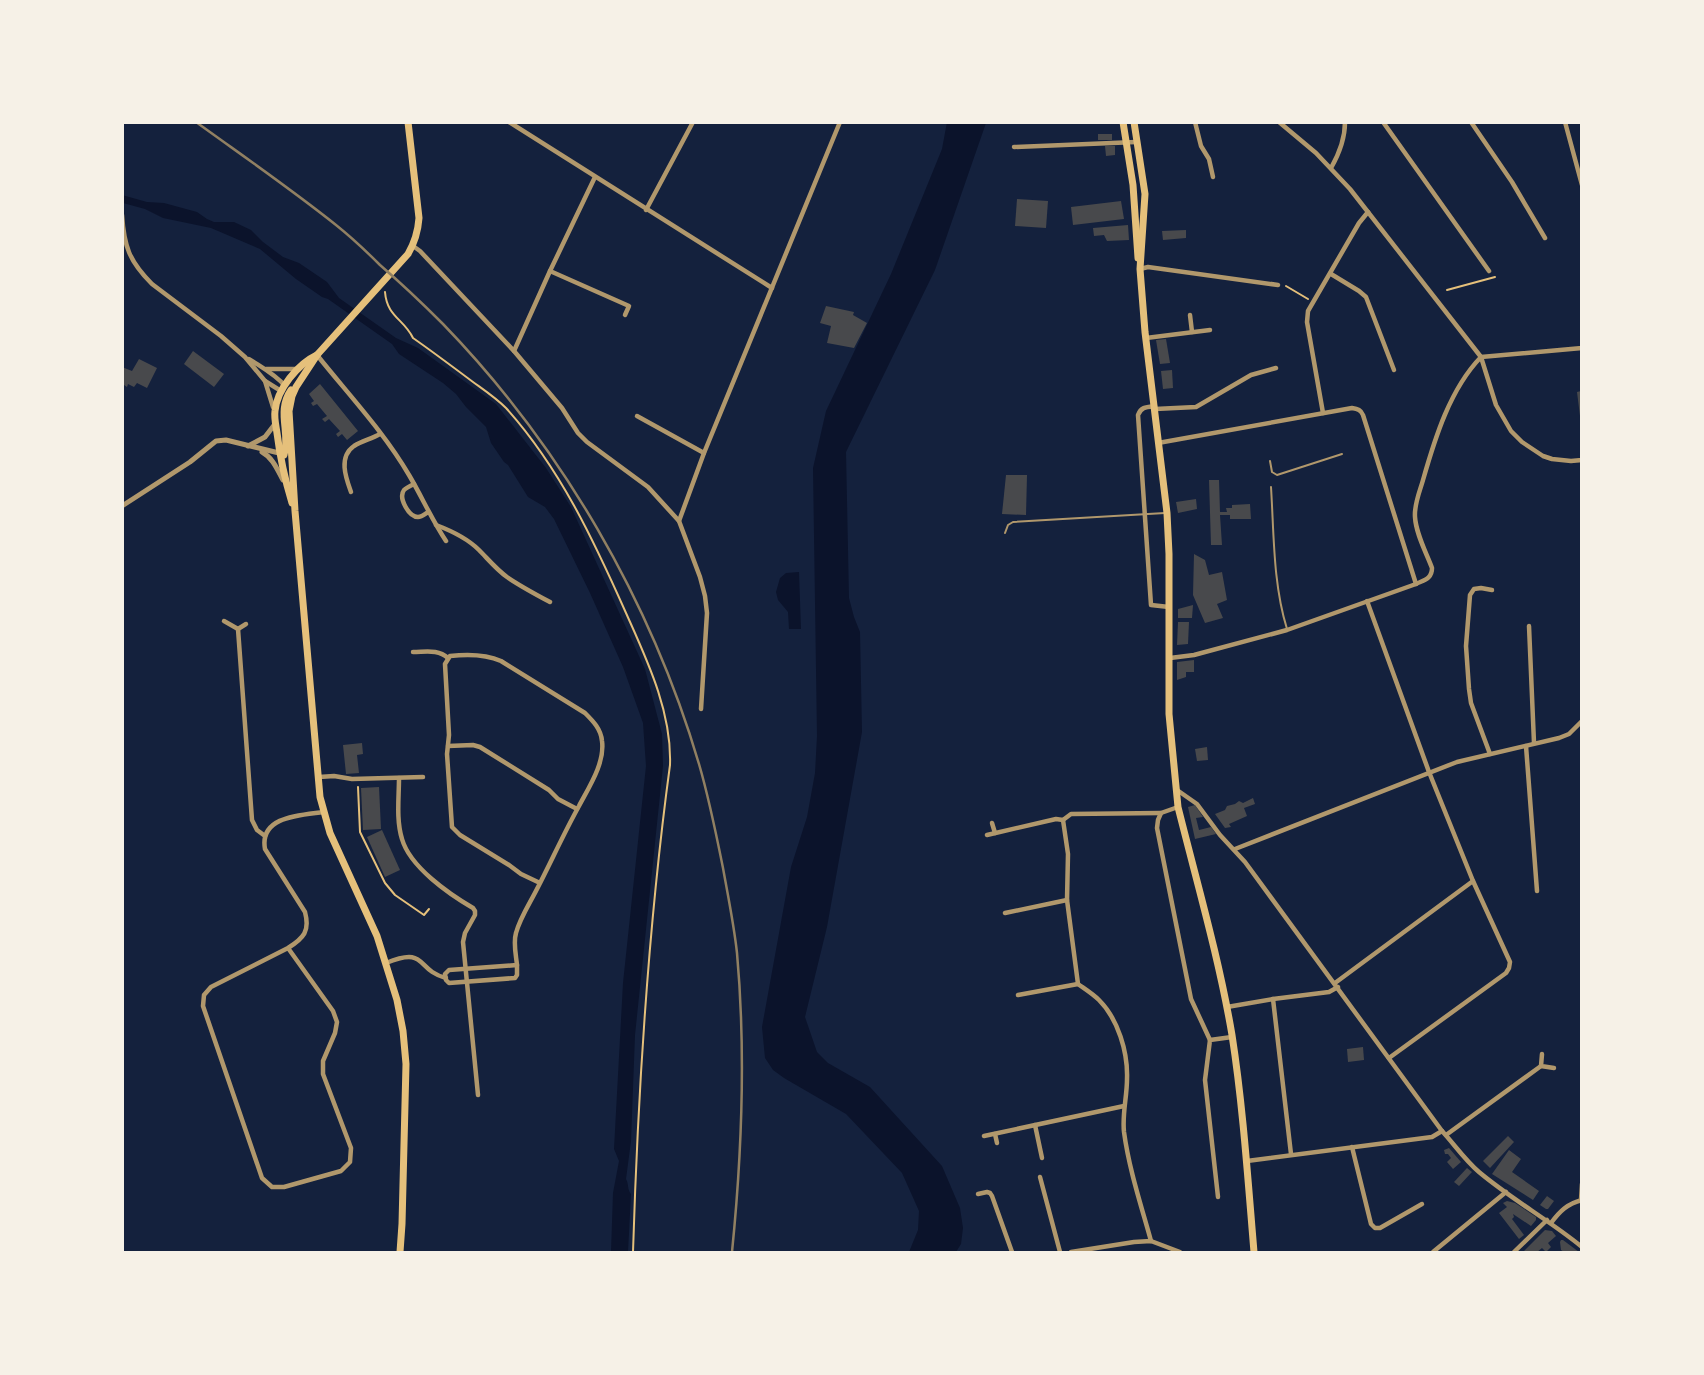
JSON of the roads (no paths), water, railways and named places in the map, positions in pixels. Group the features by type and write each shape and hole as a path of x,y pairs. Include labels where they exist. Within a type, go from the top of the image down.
{"highway":[{"path":"295,511 286,485 275,411 317,355 413,246 419,218 408,122"},
{"path":"1123,122 1133,185 1136,250 1167,513 1169,714 1178,807 1232,1037 1254,1252"},
{"path":"1134,122 1145,194 1140,269"},
{"path":"281,455 286,447 284,408 287,393 298,369 317,355"},
{"path":"287,393 295,511 323,812 377,936 397,1000 403,1031 407,1064 400,1252"},
{"path":"281,455 293,466"}],"street":[{"path":"509,122 772,288"},
{"path":"646,210 693,122"},
{"path":"679,521 704,453 840,122"},
{"path":"1195,122 1213,177"},
{"path":"1279,122 1316,153 1350,188 1481,357 1496,405 1516,437 1535,452 1552,459 1581,460"},
{"path":"1331,168 1345,133 1345,122"},
{"path":"1383,122 1489,271"},
{"path":"1471,122 1512,182 1545,238"},
{"path":"1565,122 1581,185"},
{"path":"1014,147 1137,141"},
{"path":"514,351 595,177"},
{"path":"1323,413 1307,322 1308,311 1368,212"},
{"path":"122,215 127,250 142,275 245,357 265,381 275,411"},
{"path":"413,246 514,351 562,408 578,433 648,487 679,521 700,577 707,613 701,709"},
{"path":"1140,269 1148,267 1278,285"},
{"path":"550,271 629,306 625,315"},
{"path":"1331,274 1366,297 1394,370"},
{"path":"1190,315 1192,332"},
{"path":"1146,338 1210,330"},
{"path":"1169,658 1194,655 1287,630 1429,578 1432,568 1417,528 1415,506 1449,406 1467,374 1481,357 1581,348"},
{"path":"317,355 380,434 414,484 446,541"},
{"path":"245,357 280,380 287,393"},
{"path":"1169,607 1151,605 1138,415 1140,410 1144,407 1196,407 1251,375 1276,368"},
{"path":"265,369 298,369"},
{"path":"265,381 287,393"},
{"path":"1158,443 1352,408 1362,411 1416,584"},
{"path":"637,416 704,453"},
{"path":"251,447 265,438 275,423"},
{"path":"351,492 346,479 347,455 357,444 380,434"},
{"path":"122,506 190,462 216,441 226,440 281,455"},
{"path":"251,447 268,455 281,455"},
{"path":"268,455 286,485"},
{"path":"414,484 404,489 402,499 411,515 420,517 428,512"},
{"path":"436,525 468,540 508,577 550,602"},
{"path":"1490,754 1471,703 1466,646 1470,595 1474,589 1492,590"},
{"path":"1367,601 1429,772 1473,881 1510,962 1506,973 1389,1058"},
{"path":"224,621 237,629"},
{"path":"237,629 246,624"},
{"path":"1529,626 1534,743"},
{"path":"237,629 253,820 257,830 265,836"},
{"path":"413,652 436,651 448,658"},
{"path":"517,965 449,970 446,972 446,978 449,983 515,978 517,975 517,965 515,935 596,773 602,753 602,741 595,723 576,707 501,661 477,655 452,656 444,664 453,827 460,835 540,883"},
{"path":"1235,849 1457,762 1559,738 1569,734 1581,721"},
{"path":"448,746 480,747 577,809"},
{"path":"1526,746 1537,891"},
{"path":"318,777 423,777"},
{"path":"398,778 400,827 405,847 413,859 443,889 475,911 463,938 478,1095"},
{"path":"1176,789 1197,804 1220,835 1235,849 1444,1133 1479,1171 1581,1247"},
{"path":"987,835 1056,819 1063,820 1071,814 1161,813 1178,807"},
{"path":"288,948 333,1011 337,1022 323,1061 323,1074 351,1148 350,1162 341,1171 285,1187 272,1187 262,1178 202,1006 204,995 211,987 288,948 300,941 306,932 308,921 305,912 265,849 264,843 265,836 281,819 323,812"},
{"path":"1161,813 1157,828 1191,999 1210,1040 1205,1080 1218,1197"},
{"path":"1063,820 1068,854 1067,900 1077,984"},
{"path":"992,822 995,833"},
{"path":"1226,1007 1329,992 1473,881"},
{"path":"1005,913 1067,900"},
{"path":"386,964 411,957 446,978"},
{"path":"1018,995 1077,984 1097,998 1116,1027 1125,1051 1127,1079 1124,1129 1150,1241"},
{"path":"1273,999 1291,1155"},
{"path":"1210,1040 1232,1037"},
{"path":"1541,1066 1542,1055"},
{"path":"1246,1161 1432,1137 1444,1133 1541,1066 1554,1068"},
{"path":"984,1136 1124,1106"},
{"path":"1035,1125 1042,1158"},
{"path":"995,1134 997,1143"},
{"path":"1352,1147 1371,1224 1375,1228 1380,1228 1422,1204"},
{"path":"1040,1177 1060,1252"},
{"path":"1514,1252 1563,1208 1581,1200 1581,1184"},
{"path":"978,1194 987,1192 992,1196 1012,1252"},
{"path":"1433,1252 1506,1192"},
{"path":"1071,1252 1150,1241 1180,1252"}],"lane":[{"path":"1270,461 1272,472 1277,475 1342,454"},
{"path":"1271,487 1277,578 1281,611 1287,630"},
{"path":"1005,533 1008,525 1013,522 1167,513"}],"water":[{"path":"947,122 986,123 935,270 846,452 849,598 860,632 862,732 827,927 805,1017 817,1052 828,1063 870,1087 942,1166 960,1208 963,1228 961,1244 956,1252 909,1252 918,1230 919,1211 902,1173 846,1114 773,1070 765,1058 762,1027 791,867 807,817 815,773 817,736 813,468 826,411 891,274 942,149"},
{"path":"122,195 197,212 214,222 234,222 251,230 283,257 299,263 327,282 339,298 396,338 418,348 496,404 546,468 571,507 645,669 662,734 663,766 635,1035 631,1141 626,1179 631,1194 628,1252 611,1252 613,1193 619,1161 614,1149 623,983 646,766 643,723 623,667 590,593 554,519 545,507 528,497 491,443 486,427 456,394 399,354 392,344 296,279 260,249 211,228 163,218 145,209 123,203"},
{"path":"799,572 801,629 789,629 788,612 778,600 776,592 780,578 786,573"}],"railway":[{"path":"196,122 342,230 443,324 486,371 526,421 563,474 628,585 679,703 699,764 715,829 734,932 740,990 742,1065 732,1252"}]}
